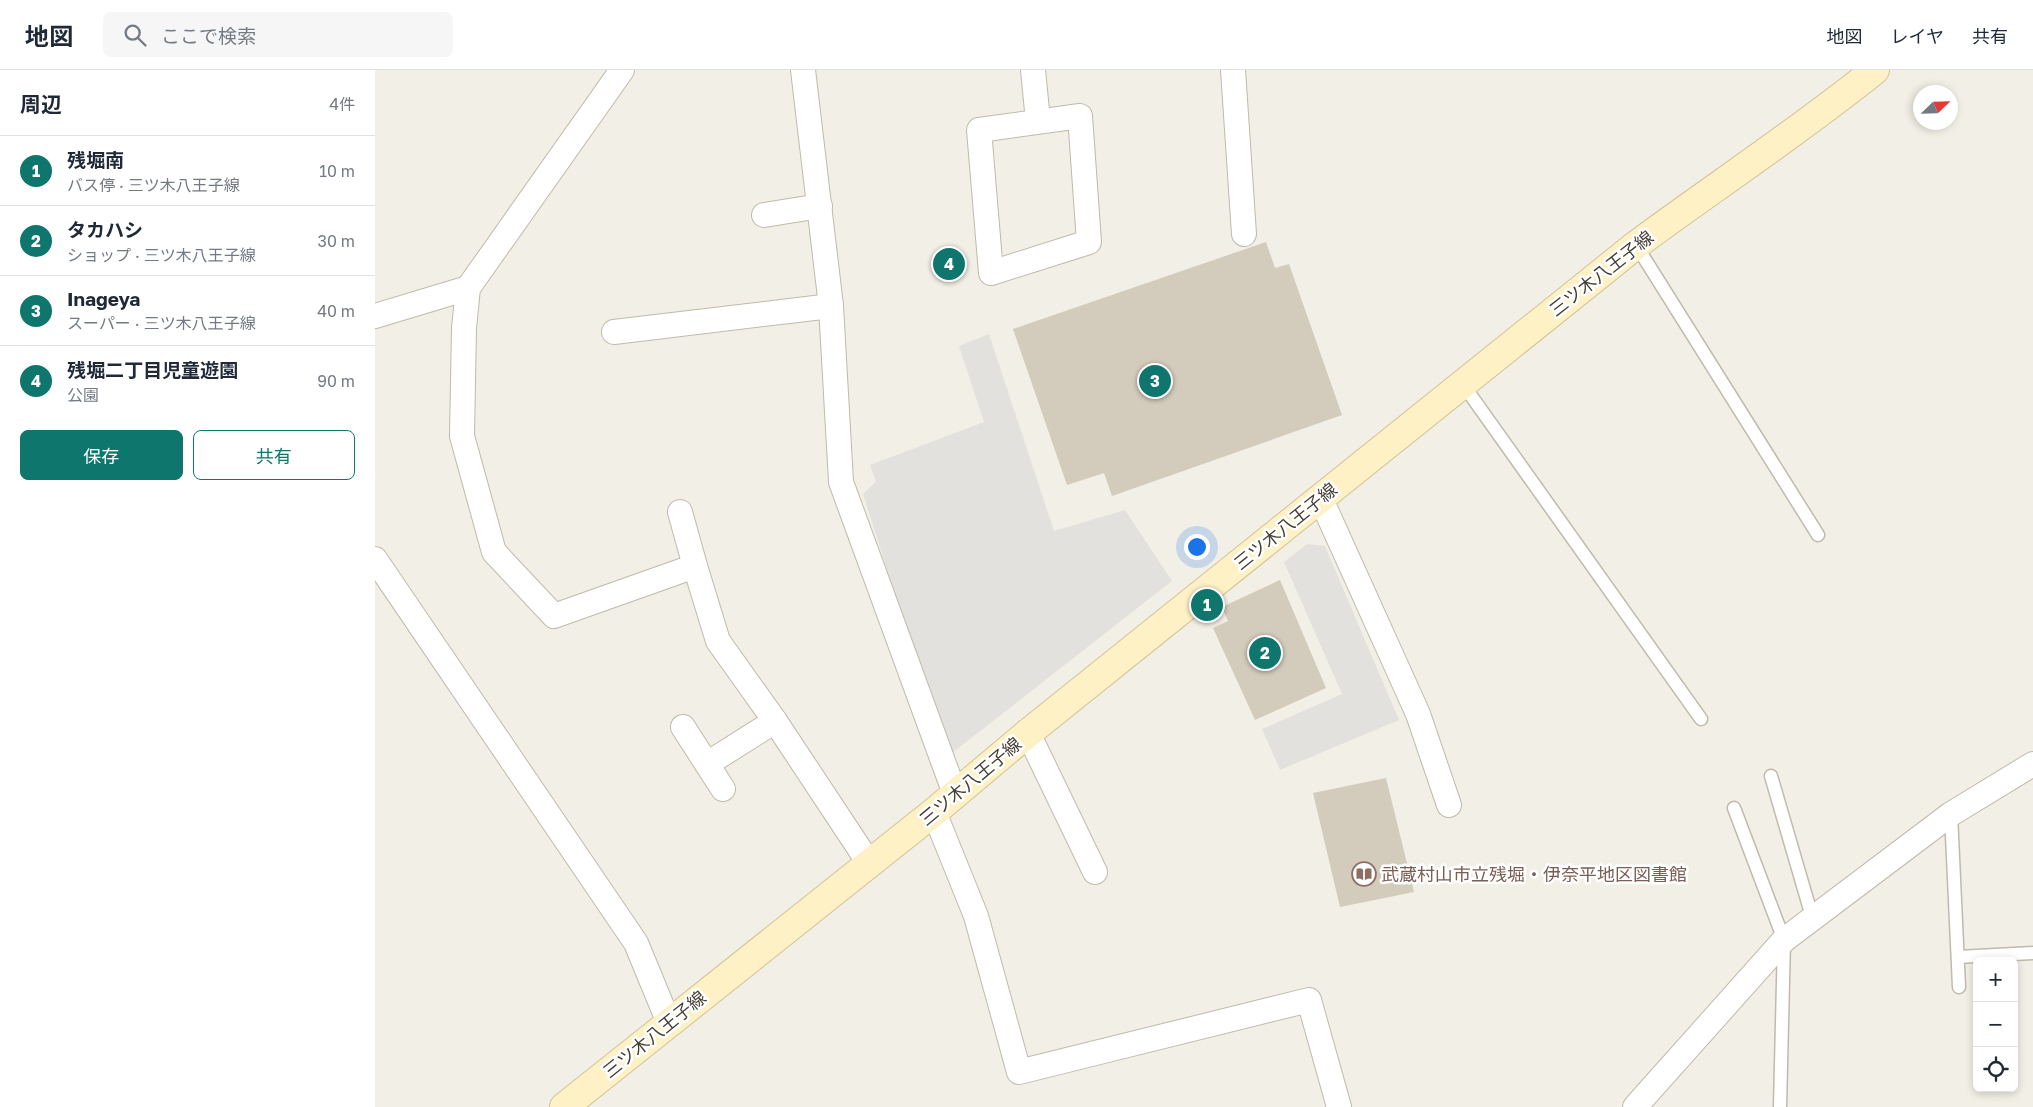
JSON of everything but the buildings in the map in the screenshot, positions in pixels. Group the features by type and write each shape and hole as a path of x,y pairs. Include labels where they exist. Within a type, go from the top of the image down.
{"main road":[{"name":"三ツ木八王子線","path":"564,1107 934,812 1028,733 1636,245 1720,183 1826,110 1875,70"}],"street":[{"path":"622,70 468,288 464,328 462,436 494,552 554,616 695,566"},
{"path":"803,70 831,306 841,482 955,794"},
{"path":"1033,70 1038,121"},
{"path":"1233,70 1244,234"},
{"path":"1080,116 1089,242 991,274 979,130 1038,121 1080,116"},
{"path":"764,215 820,206"},
{"path":"375,316 468,288"},
{"path":"614,332 831,306"},
{"path":"1321,498 1417,714 1449,805"},
{"path":"681,512 718,641 775,721 869,863"},
{"path":"375,559 636,943 669,1023"},
{"path":"707,764 775,721"},
{"path":"683,727 723,789"},
{"path":"1028,733 1095,872"},
{"path":"1635,1107 1784,940 1813,920 1951,814 2033,764"},
{"path":"934,812 976,916 1019,1072 1309,1000 1339,1107"}],"lane":[{"path":"1636,245 1818,535"},
{"path":"1462,383 1701,719"},
{"path":"1771,776 1813,920"},
{"path":"1734,808 1784,940 1780,1107"},
{"path":"1951,814 1959,987"},
{"path":"1958,957 2033,953"}],"shaded area":[{"path":"989,334 1054,531 1125,510 1172,581 947,757 863,494 876,482 870,465 984,422 959,346"},
{"path":"1307,544 1325,546 1399,720 1280,770 1262,729 1342,694 1284,562"}],"place":[{"name":"残堀二丁目児童遊園","path":"949,264"},
{"name":"Inageya","path":"1155,381"},
{"name":"残堀南","path":"1207,605"},
{"name":"タカハシ","path":"1265,653"},
{"name":"武蔵村山市立残堀・伊奈平地区図書館","path":"1364,874"}]}
